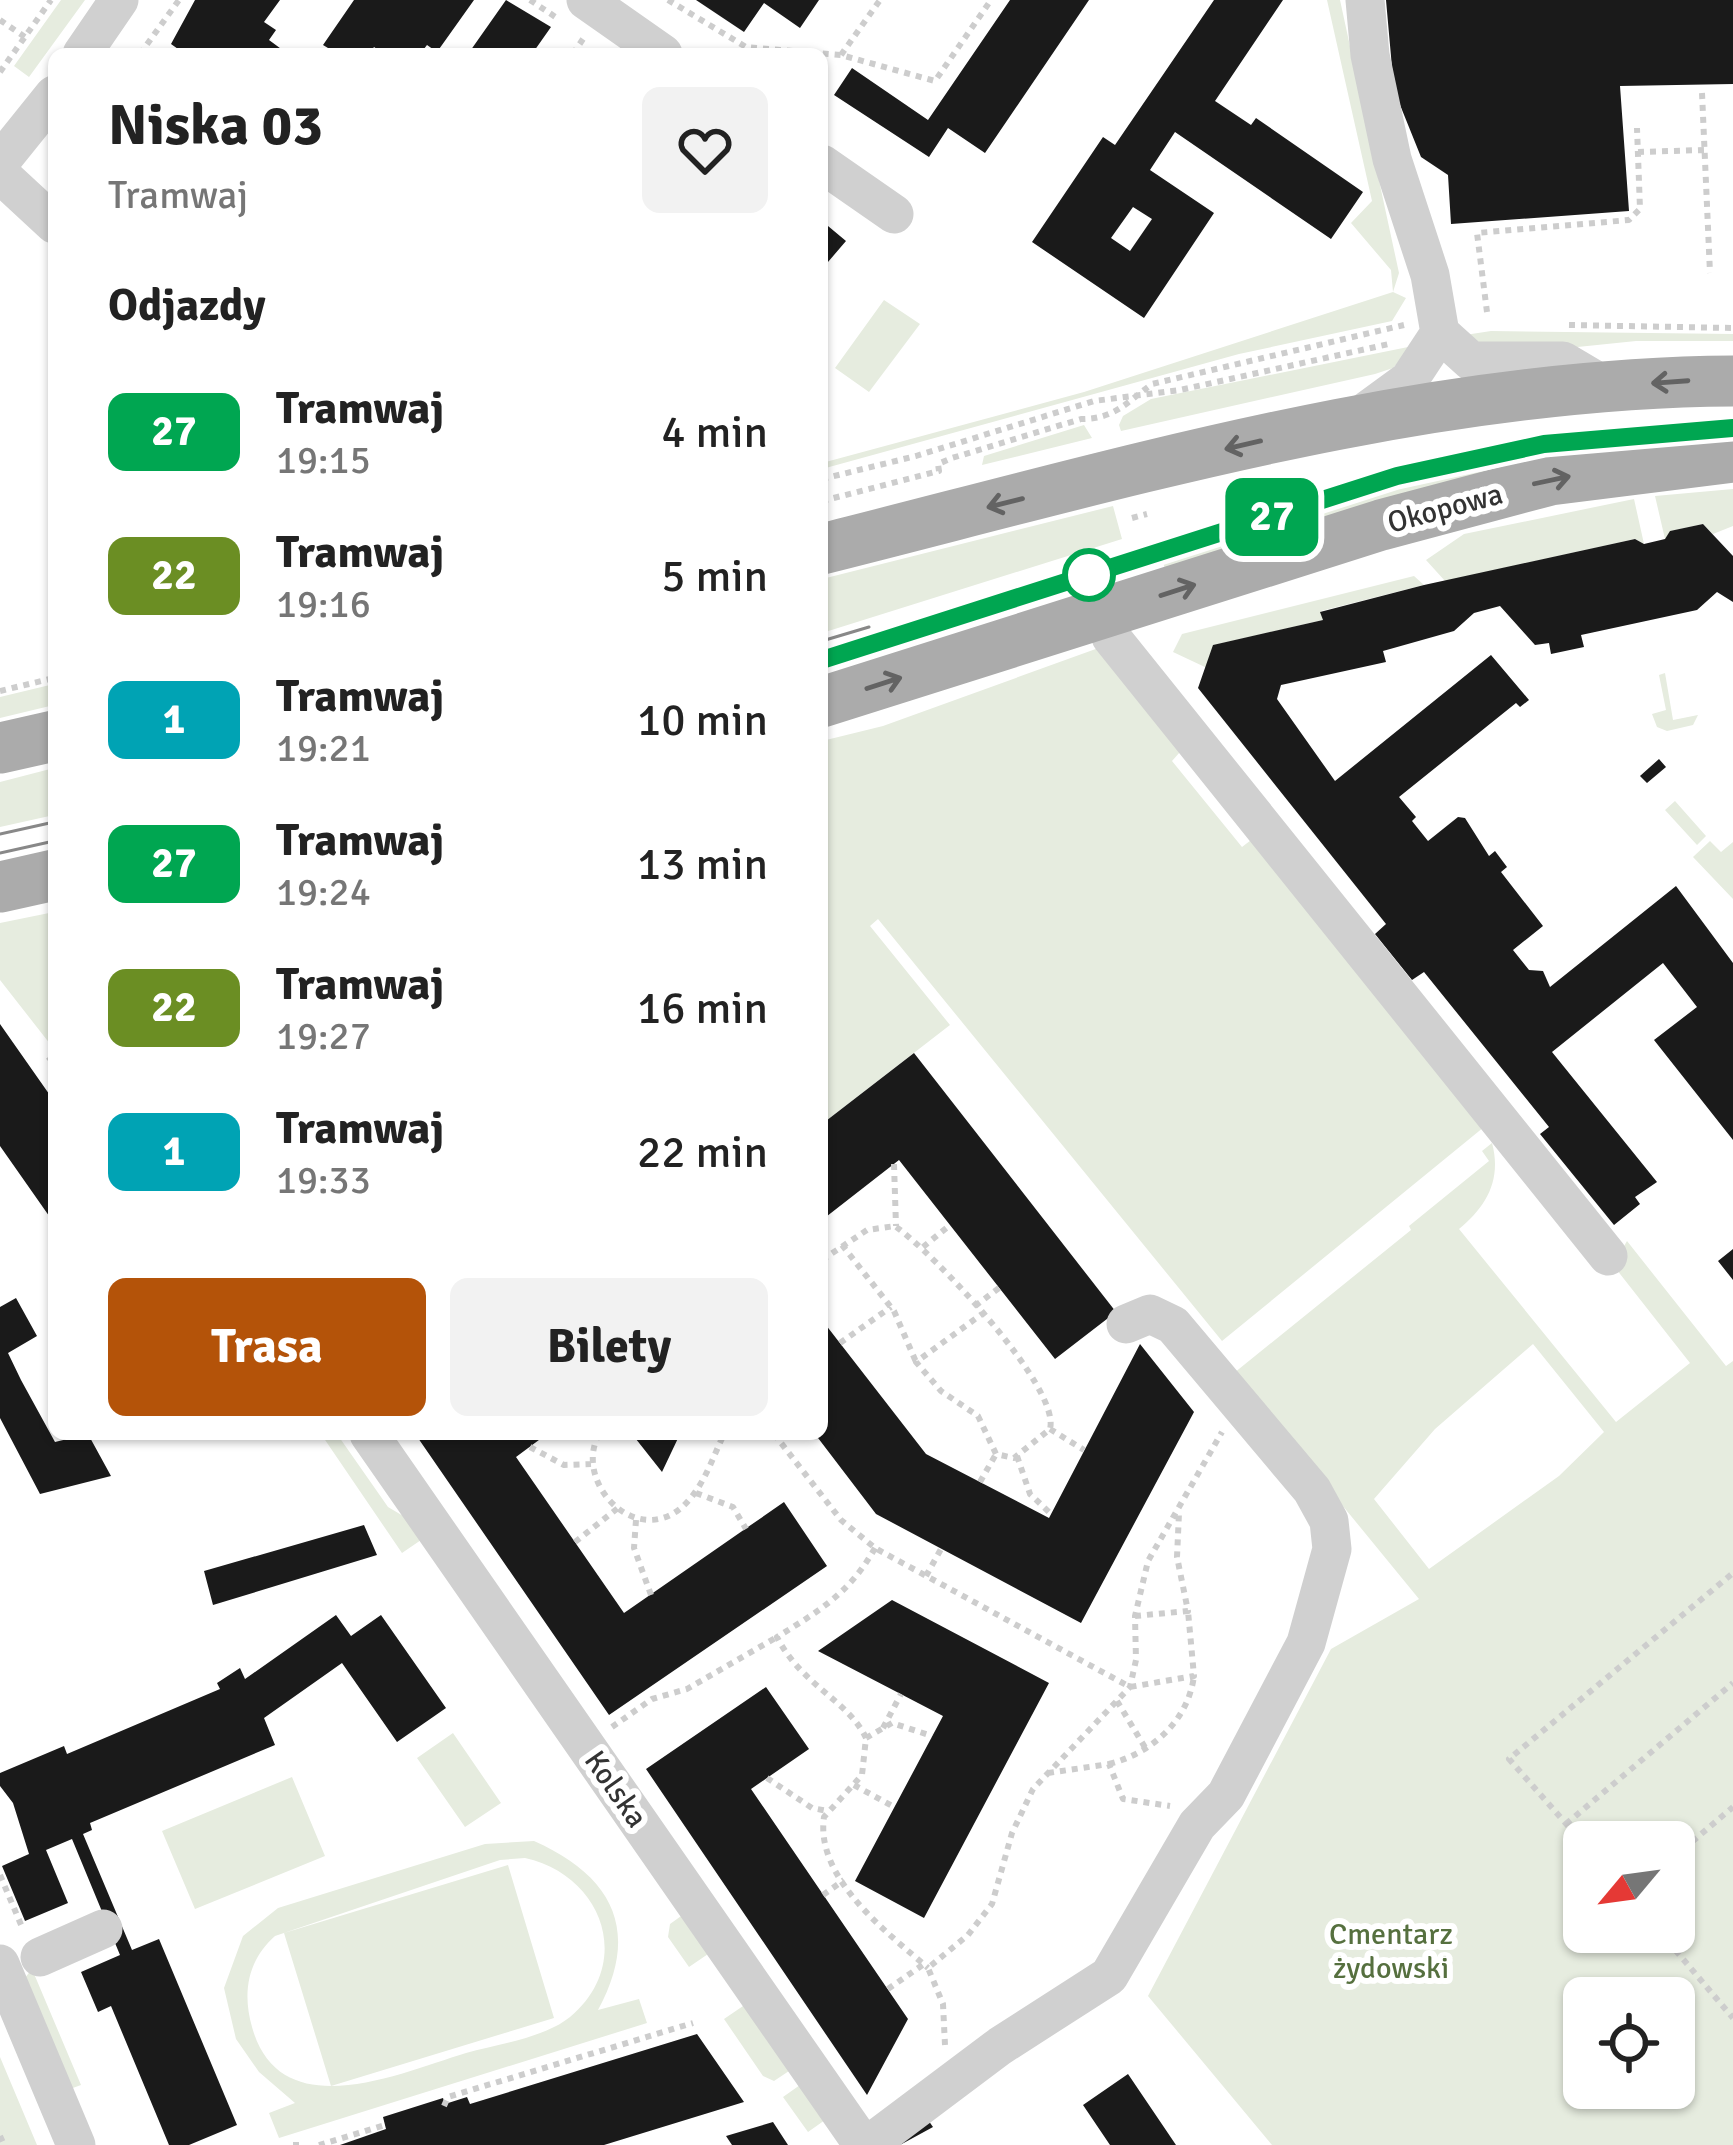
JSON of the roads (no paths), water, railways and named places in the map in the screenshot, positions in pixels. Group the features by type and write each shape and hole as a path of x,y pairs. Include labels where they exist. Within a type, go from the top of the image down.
{"main road":[{"path":"828,548 1357,419 1607,387 1733,381"},
{"name":"Okopowa","path":"828,700 1381,525 1550,480 1733,457"},
{"path":"0,748 48,737"},
{"path":"0,886 48,876"}],"street":[{"path":"86,48 119,0"},
{"path":"586,0 654,48"},
{"path":"1357,419 1409,380 1431,326 1430,275 1413,177 1370,55 1365,0"},
{"path":"0,162 48,102"},
{"path":"828,168 894,214"},
{"path":"0,174 48,218"},
{"path":"1431,326 1471,361 1563,361 1607,387"},
{"path":"1104,614 1111,637 1608,1256"},
{"path":"866,2145 1000,2046 1109,1976 1197,1825 1226,1795 1306,1643 1332,1549 1322,1504 1161,1316 1137,1316 1126,1324"},
{"name":"Kolska","path":"373,1440 866,2145"},
{"path":"40,1957 104,1929"},
{"path":"0,1964 76,2145"}],"tram line":[{"path":"828,658 1397,477 1544,444 1733,428"},
{"name":"27","path":"828,658 1397,476 1544,444 1733,428"},
{"path":"828,639 869,627"},
{"path":"0,834 48,823"},
{"path":"0,853 48,842"}],"park label":[{"name":"Cmentarz żydowski","path":"1391,1951"}]}
